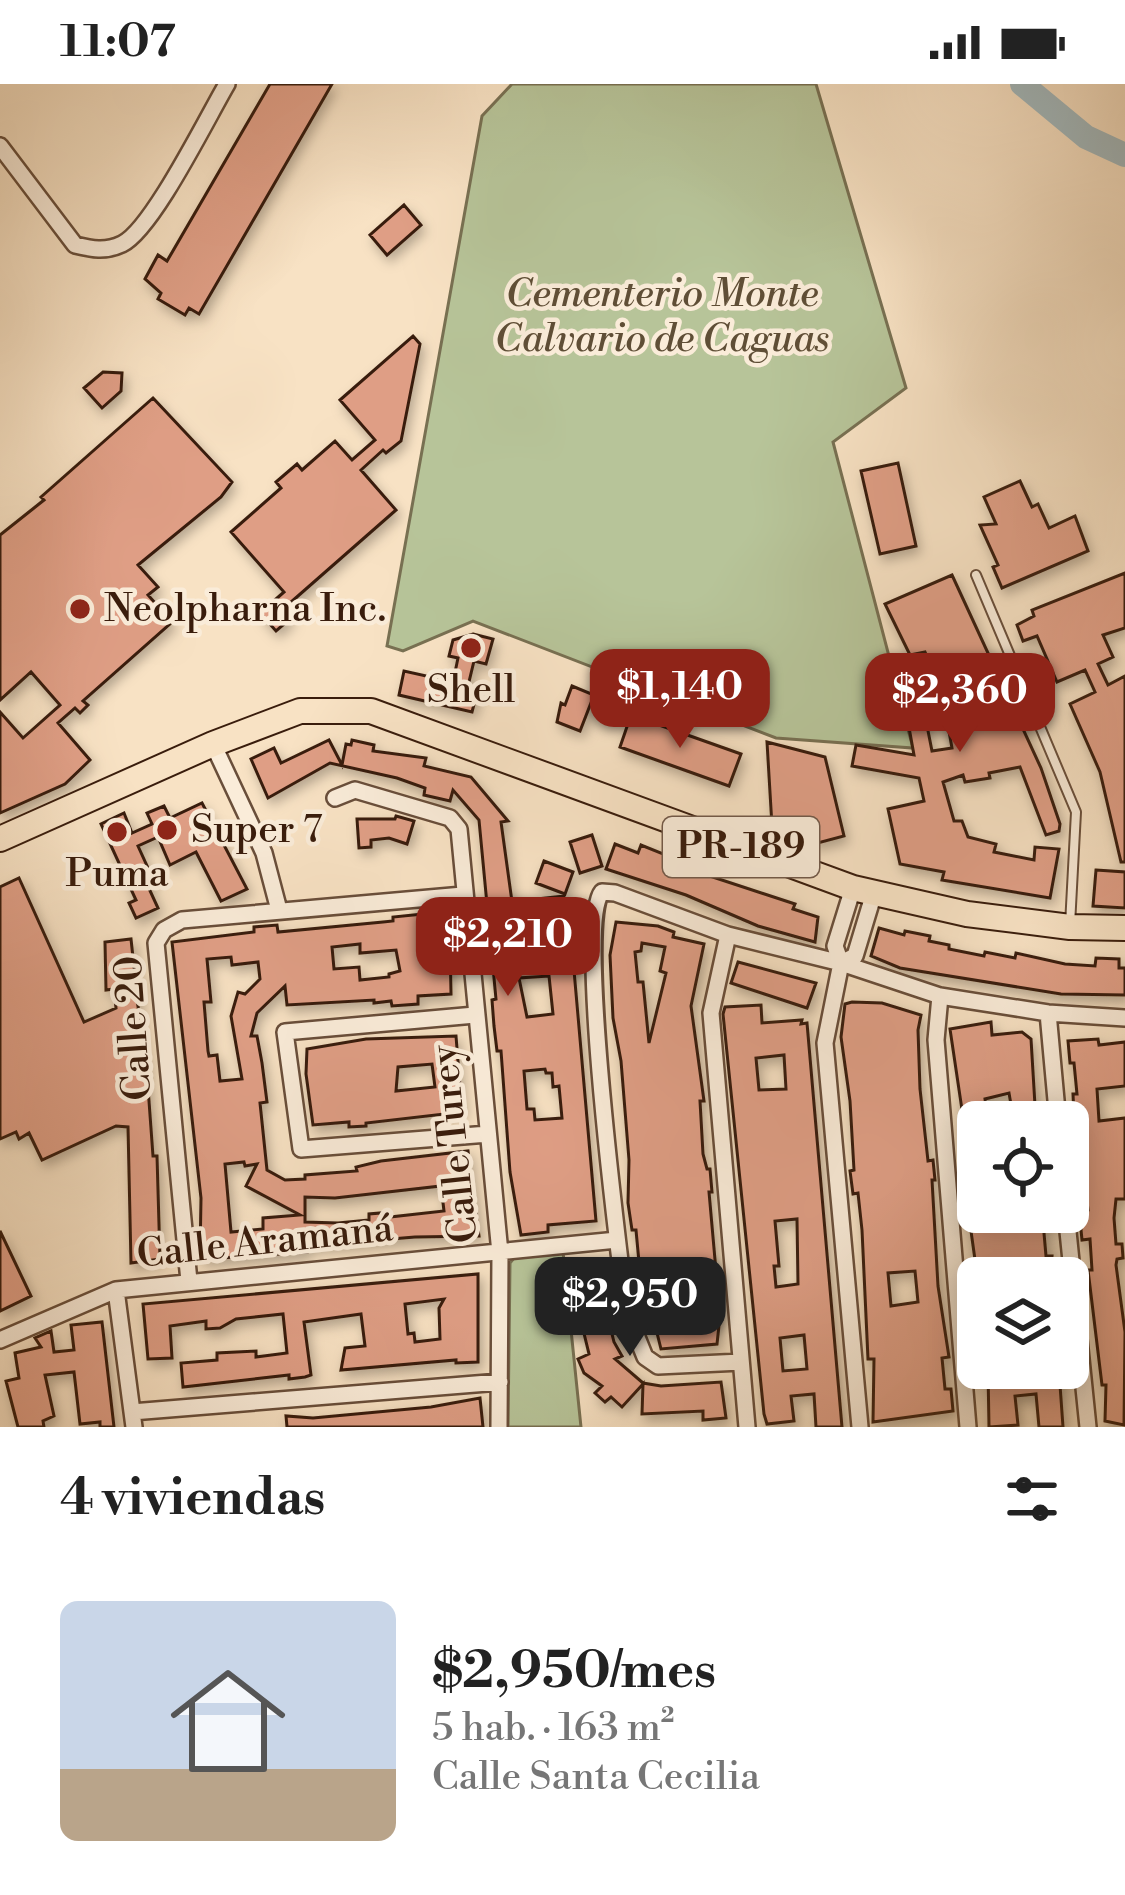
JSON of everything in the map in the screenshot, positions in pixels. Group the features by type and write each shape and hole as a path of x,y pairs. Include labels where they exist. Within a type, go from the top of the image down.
{"main road":[{"name":"PR-189","path":"0,839 213,744 300,711 371,711 864,890 967,914 1070,927 1125,928"}],"street":[{"path":"0,146 75,245 100,251 126,243 153,212 227,84"},
{"path":"213,744 265,853 279,910"},
{"name":"Calle Turey","path":"334,798 355,790 450,818 459,829 500,1253 499,1427"},
{"path":"860,1427 825,1043 842,963 855,956 864,890"},
{"path":"741,1362 658,1366 645,1357 626,1310 592,961 595,900 602,892 940,996 1048,1013 1125,1018"},
{"name":"Calle 20","path":"189,1281 156,943 164,929 182,920 464,895"},
{"path":"728,934 711,1012 747,1427"},
{"path":"940,996 936,1040 968,1427"},
{"path":"1048,1013 1056,1101"},
{"path":"476,1015 285,1032 285,1054 301,1149 488,1134"},
{"path":"1068,1233 1088,1427"},
{"name":"Calle Aramaná","path":"0,1340 116,1290 617,1240"},
{"path":"116,1290 133,1420 500,1382"}],"lane":[{"path":"976,575 1076,812 1070,927"}],"green space":[{"name":"Cementerio Monte Calvario de Caguas","path":"512,84 816,84 906,388 833,442 913,748 776,738 473,621 403,651 387,646 482,116"},
{"path":"563,1252 581,1427 508,1427 510,1263 514,1258"}],"building":[{"path":"270,84 332,84 199,314 189,308 185,315 158,299 161,293 145,279 158,255 167,261"},
{"path":"404,205 421,225 387,255 370,235"},
{"path":"413,336 420,344 401,441 361,470 396,510 282,610 290,619 276,631 260,613 284,592 231,532 281,488 276,482 297,464 302,470 335,441 352,460 375,440 340,400"},
{"path":"103,372 122,373 121,391 102,408 84,388"},
{"name":"Neolpharna Inc.","path":"153,398 232,482 221,497 138,565 158,587 148,595 172,622 83,701 88,705 80,713 75,708 58,723 90,760 65,784 0,813 0,712 23,738 60,705 31,672 0,700 0,535"},
{"path":"898,463 916,546 880,554 861,471"},
{"path":"1020,481 1049,528 1075,516 1088,551 1002,588 993,567 998,565 980,525 996,524 984,497"},
{"path":"1125,573 1125,628 1103,635 1113,657 1098,664 1108,685 1125,676 1125,862 1121,862 1100,772 1070,704 1095,692 1085,670 1057,682 1037,636 1023,641 1017,625 1034,616 1032,610"},
{"path":"952,575 1041,768 1060,824 1059,831 1046,835 1020,767 989,773 990,778 965,782 963,775 943,782 954,821 962,821 968,837 996,844 994,852 1034,860 1035,847 1059,849 1050,898 942,880 944,872 900,864 888,809 924,801 919,778 852,766 856,745 914,755 902,689 919,685 932,751 952,748 945,710 991,701 973,661 942,674 934,657 928,659 925,652 910,655 885,604"},
{"path":"473,634 493,639 486,664 474,661 468,686 478,689 472,712 399,695 404,671 453,682 458,658 449,656 453,640"},
{"path":"572,686 594,695 580,731 557,722 561,703 565,705"},
{"path":"631,715 741,754 729,786 620,747"},
{"path":"329,740 342,765 346,744 351,745 352,740 374,745 373,751 426,758 424,766 471,777 508,821 501,822 513,909 537,906 536,899 564,896 596,1221 548,1225 548,1232 521,1235 510,1172 501,1051 497,1051 494,1026 492,1000 496,999 479,820 453,790 450,801 424,795 425,788 397,778 330,763 268,798 251,759 274,748 281,763","holes":["549,976 553,1014 527,1017 519,978","524,1071 552,1073 553,1087 559,1086 562,1118 535,1120 534,1109 527,1109"]},
{"path":"767,742 825,757 844,836 814,844 808,818 772,826"},
{"path":"202,803 247,889 221,901 196,852 170,865 158,837 138,846 153,879 146,882 158,908 136,918 129,903 136,900 101,824 124,813 132,833 152,824 147,813 164,806 170,818"},
{"path":"396,816 414,821 407,844 389,838 371,840 371,847 359,848 357,819"},
{"path":"592,835 602,866 580,873 570,842"},
{"path":"615,844 638,853 641,845 666,855 664,861 795,904 793,909 818,917 815,942 758,926 686,895 606,869"},
{"path":"544,861 573,872 565,894 536,883"},
{"path":"1096,870 1125,872 1125,908 1093,906"},
{"path":"19,878 84,1022 116,1008 114,989 106,990 105,942 131,939 135,976 139,975 140,993 136,993 153,1156 157,1156 160,1259 131,1263 128,1127 116,1126 42,1160 29,1133 19,1139 16,1132 0,1139 0,887"},
{"path":"443,912 446,941 450,941 451,994 418,996 418,1004 392,1006 391,1001 374,1000 287,1005 285,986 257,1013 251,1036 257,1036 267,1102 260,1103 267,1170 285,1180 305,1179 305,1175 357,1171 356,1167 381,1161 468,1151 479,1236 306,1246 307,1252 200,1256 201,1198 172,942 254,932 254,927 277,925 278,932 393,921 393,917","holes":["360,944 360,953 396,950 400,971 360,980 359,967 334,969 332,947","231,957 232,965 258,962 260,979 245,994 238,992 231,1016 242,1079 220,1081 217,1055 209,1056 204,1002 211,1002 207,959","225,1164 257,1164 246,1186 300,1215 263,1218 263,1229 231,1232","441,1186 444,1211 381,1218 381,1213 369,1214 369,1220 338,1223 305,1222 305,1197"]},
{"path":"616,922 658,926 674,932 673,937 704,944 691,1006 704,1101 700,1101 703,1154 712,1192 720,1316 717,1344 661,1349 651,1309 644,1310 641,1301 636,1230 632,1230 628,1203 629,1160 610,955","holes":["642,943 665,947 660,971 666,973 649,1043 635,952 641,951"]},
{"path":"879,928 930,936 929,941 949,945 949,949 984,956 985,952 1015,958 1016,953 1095,966 1096,958 1119,959 1119,968 1125,968 1125,995 1061,994 900,968 871,956"},
{"path":"738,962 816,983 807,1008 731,983"},
{"path":"882,1003 921,1015 920,1089 928,1161 933,1160 935,1180 938,1286 949,1357 942,1358 945,1389 951,1389 953,1411 873,1422 874,1359 868,1359 862,1230 850,1171 854,1170 850,1101 841,1037 845,1004","holes":["915,1271 918,1302 891,1306 888,1273"]},
{"path":"761,1005 762,1023 807,1023 842,1427 816,1427 814,1394 791,1396 794,1421 767,1424 764,1414 725,1007","holes":["784,1055 786,1089 759,1090 756,1058","797,1219 798,1284 776,1287 775,1221","804,1335 807,1369 783,1371 780,1338"]},
{"path":"991,1022 992,1035 1022,1032 1031,1039 1035,1101 1010,1101 1009,1093 985,1101 961,1101 950,1029"},
{"path":"456,1036 462,1112 366,1126 349,1127 349,1122 313,1125 307,1049 366,1039","holes":["432,1064 435,1087 396,1091 398,1067"]},
{"path":"1068,1041 1125,1042 1125,1086 1097,1089 1099,1121 1125,1118 1125,1199 1116,1199 1114,1218 1116,1244 1122,1244 1123,1258 1116,1265 1125,1332 1124,1425 1105,1421 1106,1385 1102,1385 1089,1278 1090,1239 1082,1240 1081,1233 1089,1233 1089,1101 1073,1101 1077,1094"},
{"path":"0,1231 31,1296 0,1311"},
{"path":"971,1233 1044,1233 1046,1256 1052,1256 1052,1257 975,1257"},
{"path":"595,1264 604,1272 604,1302 622,1356 615,1359 643,1383 721,1382 726,1418 703,1420 703,1411 642,1414 643,1384 622,1407 611,1397 605,1402 595,1393 602,1386 584,1373 578,1359 589,1354 581,1321 581,1289 568,1290 566,1267"},
{"path":"478,1274 478,1362 341,1370 345,1348 365,1346 361,1314 304,1322 311,1375 183,1387 181,1363 217,1360 217,1353 256,1351 256,1357 287,1353 283,1314 236,1319 220,1328 206,1329 206,1321 170,1326 172,1358 148,1359 143,1304","holes":["444,1299 439,1308 440,1339 415,1342 414,1333 408,1334 405,1304"]},
{"path":"102,1322 114,1427 100,1427 100,1422 80,1424 74,1372 45,1375 54,1416 43,1421 44,1427 18,1427 6,1381 19,1378 15,1353 41,1347 35,1338 51,1331 54,1352 74,1350 71,1325"},
{"path":"988,1389 1060,1389 1063,1427 1039,1427 1036,1394 1015,1396 1018,1425 989,1427"},
{"path":"480,1398 483,1427 287,1427 286,1416 313,1418"}],"waterway":[{"path":"1022,84 1086,137 1125,155"}],"place":[{"name":"Neolpharna Inc.","path":"80,609"},
{"name":"Shell","path":"471,648"},
{"name":"Super 7","path":"167,830"},
{"name":"Puma","path":"117,832"}]}
